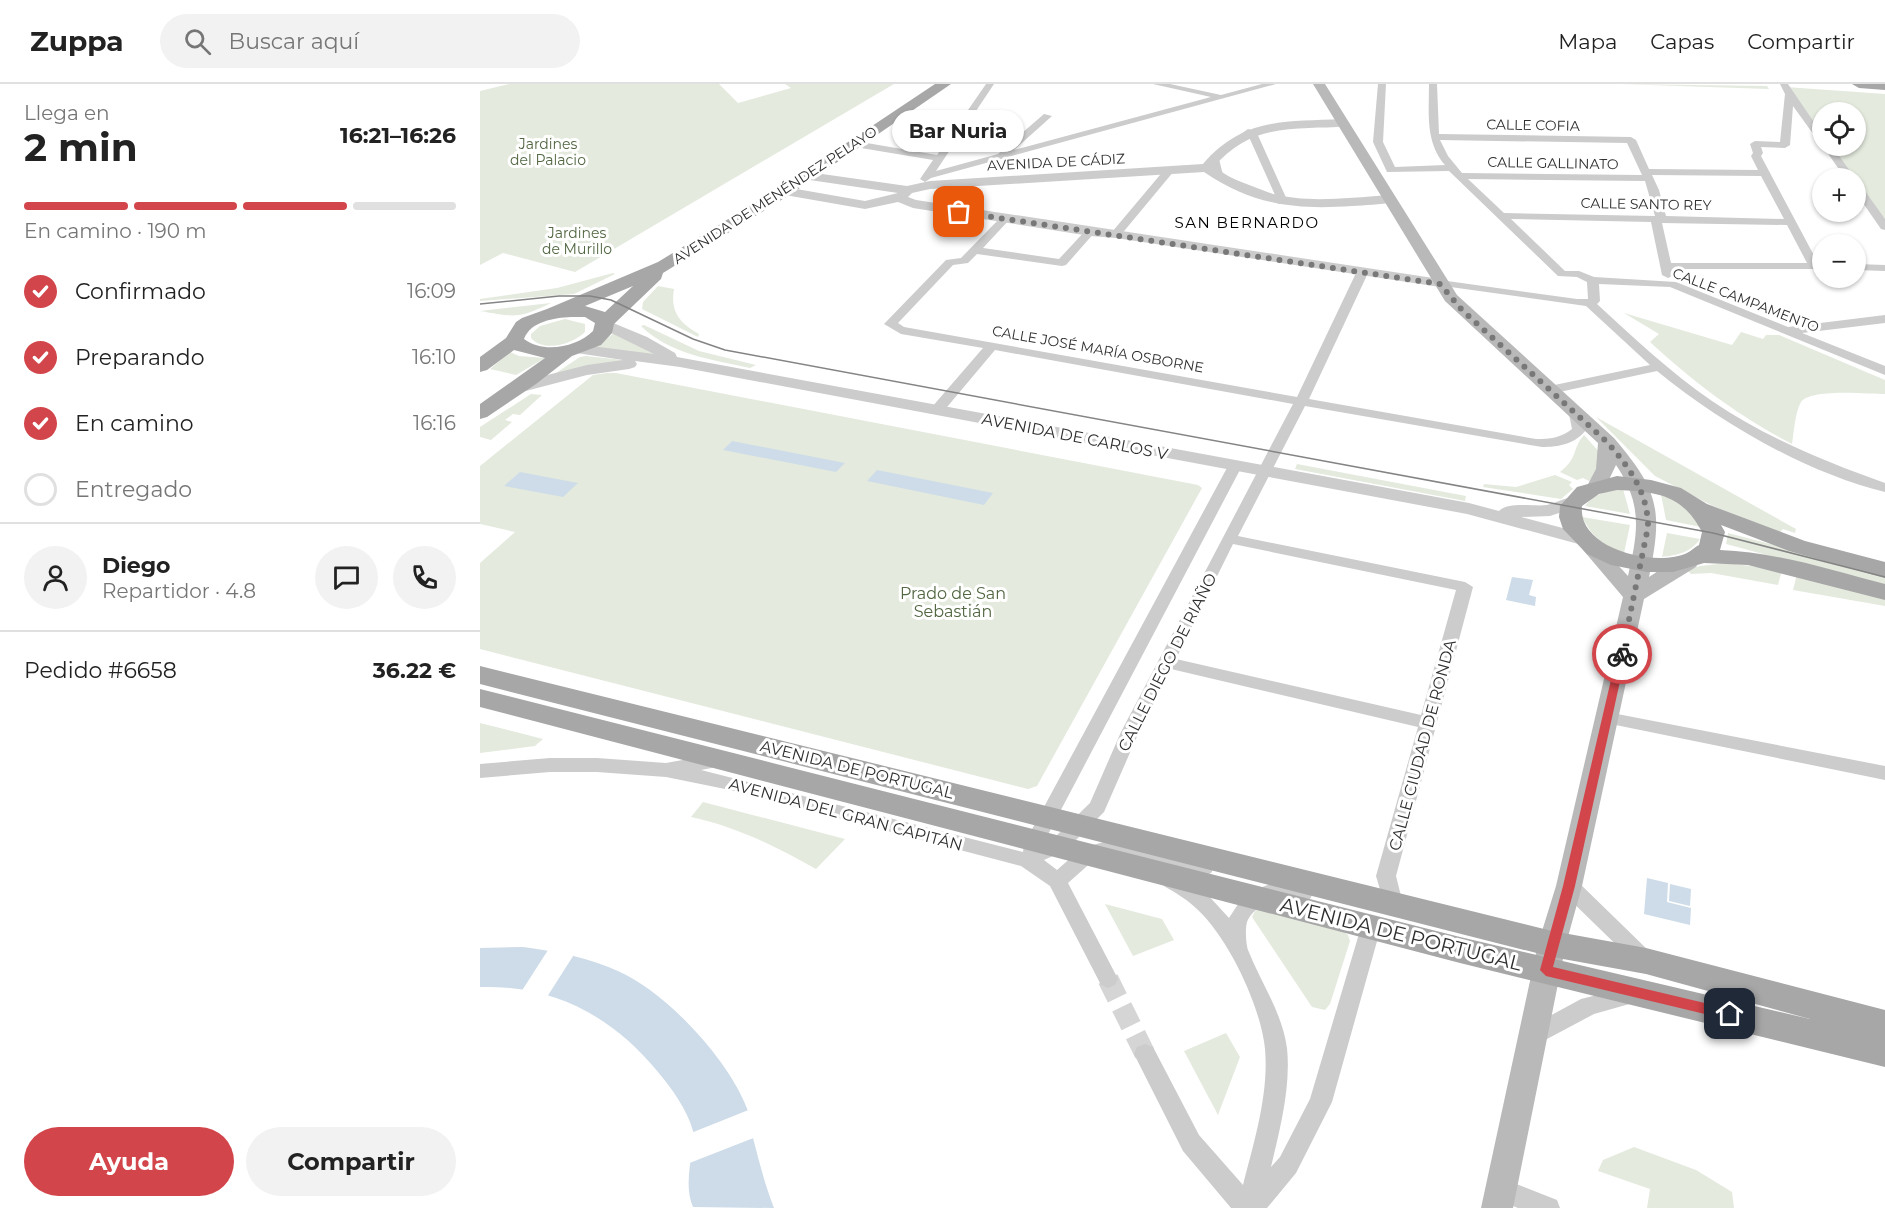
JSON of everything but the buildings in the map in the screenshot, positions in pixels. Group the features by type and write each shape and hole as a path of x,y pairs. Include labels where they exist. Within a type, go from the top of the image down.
{"main road":[{"name":"AVENIDA DE MENÉNDEZ PELAYO","path":"664,266 785,191 945,84"},
{"path":"1318,84 1440,284 1462,310 1607,442 1626,463 1639,484 1648,513 1647,538 1608,718 1569,886 1549,957 1499,1199"},
{"path":"1859,84 1885,86"},
{"path":"480,366 514,341 516,333 524,325 664,266"},
{"path":"480,413 571,350 592,341 603,333 606,324 664,266"},
{"path":"554,313 587,312 599,315 606,324"},
{"path":"514,341 520,348 532,352 571,350"},
{"path":"1598,486 1606,469 1607,442"},
{"path":"1634,596 1572,525 1570,512 1573,502 1583,493 1598,486 1617,483 1639,484 1670,491 1698,508 1797,546 1885,570"},
{"path":"1634,596 1709,548 1713,533 1709,520 1698,508"},
{"path":"1585,542 1621,561 1641,565 1666,566 1695,559 1748,558 1885,592"},
{"name":"AVENIDA DE PORTUGAL","path":"480,675 1042,840"},
{"name":"AVENIDA DE PORTUGAL","path":"480,698 1042,840 1085,839 1234,864 1482,926 1549,957"},
{"name":"AVENIDA DE PORTUGAL","path":"1085,839 1158,871 1371,927 1549,957"},
{"path":"1549,957 1885,1025"},
{"path":"1644,977 1885,1052"}],"street":[{"path":"903,194 923,183 990,84"},
{"path":"1156,84 1184,86 1224,97"},
{"path":"927,177 1272,84"},
{"name":"CALLE GALLINATO","path":"1382,84 1378,142 1391,170 1646,175 1765,173"},
{"path":"808,176 903,194 913,204 1005,219 1362,273 1562,299 1568,302 1589,303 1594,301 1592,280 1567,274 1455,172 1443,157 1434,136 1433,84"},
{"path":"1784,84 1812,126"},
{"path":"1790,94 1785,145 1755,144 1758,153 1756,156 1790,222 1812,257"},
{"path":"1000,156 1047,116"},
{"path":"1342,123 1260,128 1233,141 1210,163 1218,177 1257,197 1283,202 1389,199"},
{"path":"1251,131 1283,202"},
{"name":"CALLE COFIA","path":"1434,136 1631,140 1646,175"},
{"path":"855,144 939,158"},
{"name":"AVENIDA DE CÁDIZ","path":"785,191 865,205 930,185 1169,171 1210,163"},
{"path":"1116,234 1169,171"},
{"path":"1646,175 1654,190 1668,274"},
{"path":"1866,200 1885,227"},
{"name":"CALLE SANTO REY","path":"1502,216 1790,222"},
{"path":"975,250 1005,219"},
{"path":"975,250 1062,263 1090,232"},
{"name":"CALLE JOSÉ MARÍA OSBORNE","path":"975,250 964,261 950,262 890,324 901,330 1536,443 1555,444 1569,439 1579,430 1576,414"},
{"path":"1562,299 1559,280 1567,274 1588,271 1668,274 1812,266"},
{"path":"1866,267 1885,268"},
{"name":"CALLE DIEGO DE RIAÑO","path":"1085,839 1130,732 1267,463 1302,400 1362,273"},
{"name":"CALLE CAMPAMENTO","path":"1592,280 1668,274 1786,331 1885,371"},
{"path":"1462,310 1462,304 1467,300 1511,294"},
{"path":"1589,303 1706,403 1738,424 1780,447 1836,472 1885,489"},
{"path":"1786,331 1885,319"},
{"path":"606,324 680,362"},
{"path":"937,410 992,346"},
{"path":"571,350 680,362"},
{"path":"518,388 607,365 680,362"},
{"name":"AVENIDA DE CARLOS V","path":"680,362 1236,466 1267,463 1469,509 1585,542"},
{"path":"1550,390 1661,366"},
{"name":"CALLE DIEGO DE RIAÑO","path":"1042,840 1236,466"},
{"name":"AVENIDA DE CARLOS V","path":"1469,509 1524,512 1550,510 1573,502"},
{"name":"CALLE CIUDAD DE RONDA","path":"1229,539 1465,587 1386,876 1393,904"},
{"path":"1166,662 1428,723"},
{"path":"1608,718 1885,773"},
{"name":"AVENIDA DEL GRAN CAPITÁN","path":"666,770 724,759"},
{"name":"AVENIDA DEL GRAN CAPITÁN","path":"480,771 550,765 597,765 666,770 1042,840 1041,868 1057,881 1108,979"},
{"path":"1057,881 1085,839"},
{"path":"1158,871 1209,908 1237,949 1269,1019 1276,1049 1273,1102 1250,1208"},
{"path":"1532,1037 1644,977 1569,886"},
{"name":"AVENIDA DE PORTUGAL","path":"1257,898 1282,888 1434,926 1482,926"},
{"path":"1237,949 1237,921 1249,904 1257,898"},
{"path":"1250,1208 1288,1165 1321,1102 1371,927"},
{"path":"1145,1053 1191,1143 1250,1208"},
{"path":"1499,1199 1548,1208"}],"green space":[{"name":"Jardines del Palacio","path":"509,84 719,84 738,103 791,88 785,84 894,84 575,272 503,253 480,265 480,91"},
{"path":"1619,84 1767,86 1769,89"},
{"path":"1786,87 1885,94 1885,227 1866,199 1866,168 1844,168 1835,156 1866,156 1866,102 1812,102 1812,124"},
{"path":"615,274 574,294 480,301 480,299 557,288"},
{"path":"658,286 674,289 674,304 678,316 699,334 698,337 642,309 643,302"},
{"path":"551,303 531,312 516,315 480,311"},
{"path":"1624,313 1732,345 1741,332 1763,339 1766,335 1779,335 1885,380 1885,394 1828,393 1807,398 1801,402 1797,411 1792,444 1735,410 1684,372 1650,342 1659,334"},
{"path":"565,319 585,324 585,332 566,343 551,346 537,343 531,338 531,334 540,326"},
{"path":"644,325 699,351 756,365 750,368 707,359 678,349 652,336 641,326"},
{"path":"614,333 660,356 596,347"},
{"path":"510,352 519,356 545,358 516,375 490,369"},
{"path":"580,357 623,360 550,377"},
{"name":"Prado de San Sebastián","path":"607,373 1198,485 1202,488 1037,786 1028,789 480,649 480,563 515,532 480,524 480,466 593,375"},
{"path":"531,394 542,395 520,415 513,414 505,420 512,422 491,440 480,437 480,427"},
{"path":"1596,417 1796,529 1795,533 1783,529 1779,533 1713,506 1655,476"},
{"path":"1584,435 1600,453 1596,476 1589,481 1583,478 1577,480 1560,472 1570,462"},
{"path":"1297,464 1466,496 1465,501 1295,469"},
{"path":"1555,475 1572,482 1569,485 1573,489 1561,499 1483,487 1484,484 1516,487"},
{"path":"1623,489 1630,514 1585,506 1602,493"},
{"path":"1661,494 1688,508 1701,527 1666,520"},
{"path":"1582,517 1630,525 1624,553 1599,540"},
{"path":"1667,533 1700,539 1683,552 1662,557"},
{"path":"1728,533 1885,574 1885,587 1726,544"},
{"path":"1727,563 1782,570 1778,585 1711,573 1691,574 1687,570"},
{"path":"1797,574 1885,597 1885,606 1793,590"},
{"path":"480,723 543,739 535,746 480,753"},
{"path":"703,802 845,839 816,869 755,838 691,817"},
{"path":"1105,904 1162,919 1174,940 1133,956"},
{"path":"1259,909 1341,930 1348,935 1350,941 1330,1004 1325,1010 1312,1007 1252,917"},
{"path":"1226,1033 1240,1057 1218,1115 1184,1051"},
{"path":"1634,1147 1696,1170 1732,1192 1734,1208 1647,1208 1650,1189 1598,1171 1603,1160"}],"water":[{"path":"732,441 845,463 836,472 723,450"},
{"path":"877,470 993,493 984,505 867,481"},
{"path":"520,472 578,483 563,497 504,486"},
{"path":"1512,577 1533,580 1529,595 1536,597 1535,606 1506,600"},
{"path":"1647,878 1668,883 1667,902 1691,908 1690,925 1644,914"},
{"path":"1670,884 1691,889 1690,906 1669,901"},
{"path":"523,947 573,956 620,972 639,982 677,1012 712,1051 739,1092 750,1117 753,1138 774,1208 693,1207 689,1171 694,1133 674,1092 640,1052 601,1020 557,998 507,988 480,987 480,948"}],"pier":[{"path":"550,947 575,953 547,997 521,992"},
{"path":"751,1109 756,1137 687,1164 691,1133"}],"tunnel":[{"path":"1108,979 1145,1054"}],"tram line":[{"path":"480,304 559,296 590,296 611,300 693,339 725,350 1713,533 1885,577"}],"way so far":[{"path":"959,212 1440,284 1462,310 1607,442 1626,463 1639,484 1648,513 1647,538 1622,654"}],"place":[{"name":"Bar Nuria","path":"959,212"}],"district":[{"name":"SAN BERNARDO","path":"1247,223"}],"route":[{"path":"1622,654 1569,886 1546,970 1730,1014"}],"park label":[{"name":"Jardines de Murillo","path":"577,242"}]}
